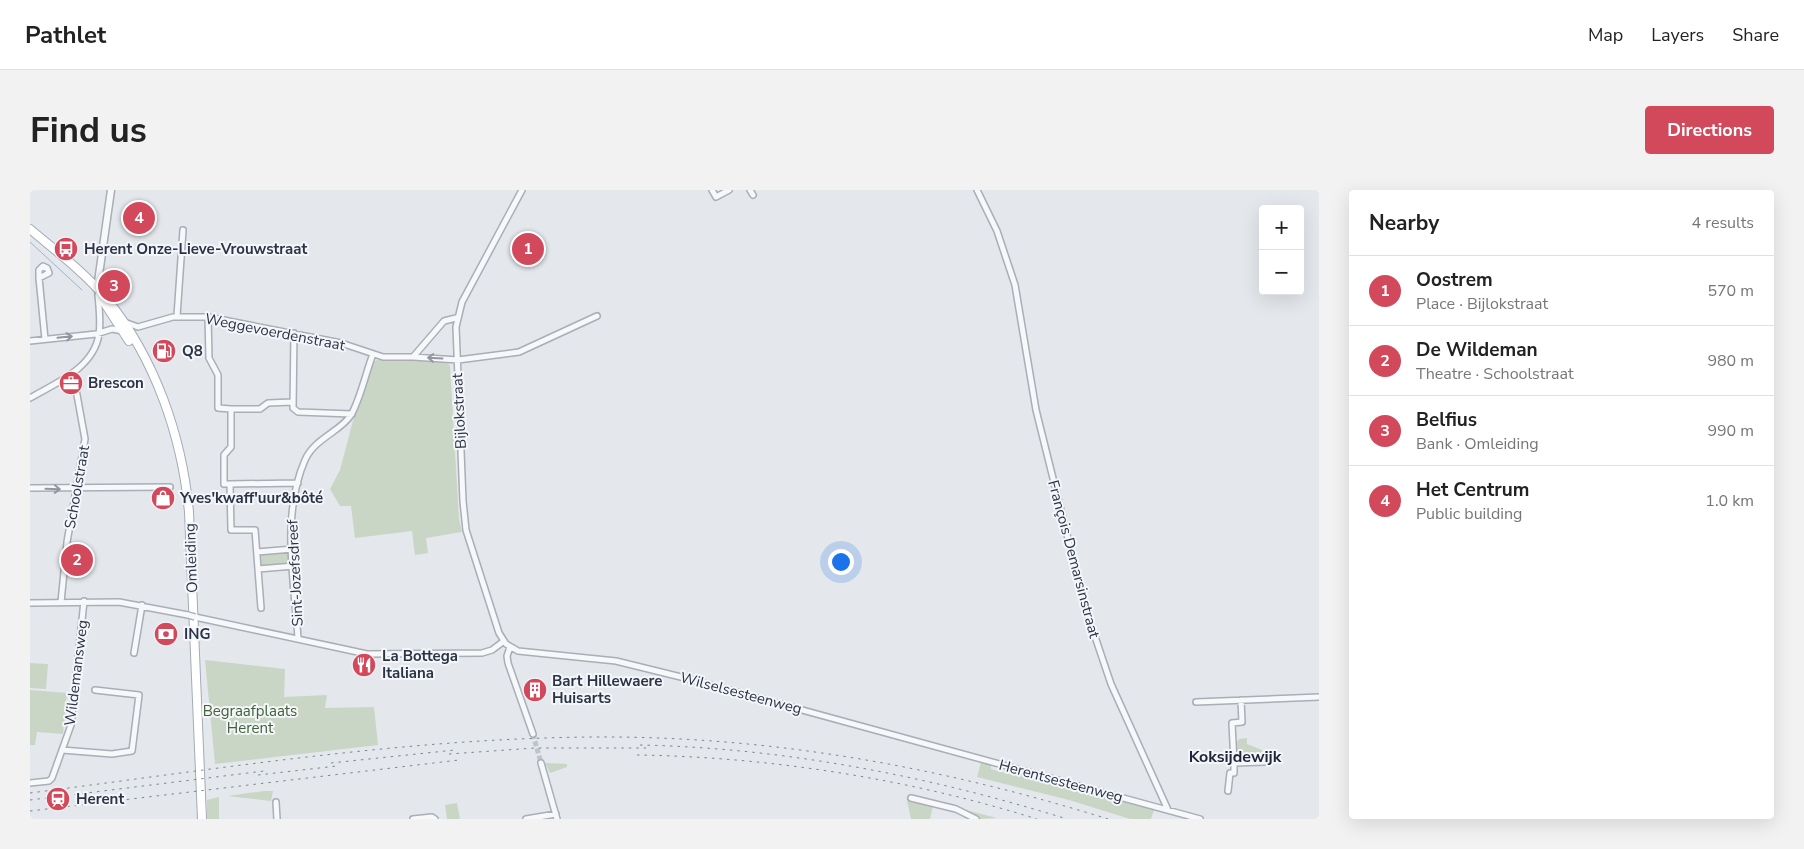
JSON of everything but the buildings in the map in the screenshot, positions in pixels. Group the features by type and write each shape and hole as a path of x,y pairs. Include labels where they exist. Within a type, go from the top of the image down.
{"main road":[{"name":"Omleiding","path":"31,229 97,289 105,306 133,337 154,378 169,415 186,486 202,819"},
{"name":"Omleiding","path":"123,326 146,372 164,416 183,493 198,819"}],"street":[{"path":"30,398 73,373 89,357 99,334 97,289 111,190"},
{"name":"Bijlokstraat","path":"504,642 481,579 466,530 456,318 469,288 522,190"},
{"path":"712,190 716,197 729,190"},
{"name":"François Demarsinstraat","path":"977,190 997,230 1017,296 1036,410 1084,607 1112,684 1168,810"},
{"path":"177,316 183,230"},
{"path":"39,278 45,339"},
{"name":"Weggevoerdenstraat","path":"138,327 177,316 208,317 341,343 383,357 457,360 519,352 597,316"},
{"path":"208,317 208,358 218,375 218,408 260,409 268,403 292,402"},
{"path":"413,357 444,321 456,318"},
{"path":"30,341 99,334 123,326 138,327 133,337"},
{"path":"294,333 292,402 293,408 298,412 352,414 373,354"},
{"name":"Schoolstraat","path":"62,602 67,542 85,439 73,373"},
{"path":"231,409 231,447 224,455 224,484 298,483"},
{"name":"Sint-Jozefsdreef","path":"298,638 291,517 298,483 305,460 312,448 352,414"},
{"path":"230,484 230,530 255,530 261,608"},
{"path":"30,488 170,487"},
{"path":"257,552 293,549"},
{"path":"258,568 294,566"},
{"path":"30,602 84,601 142,605 298,638 354,652 383,654 482,653 492,650 504,642 510,648 507,656 508,663 533,734"},
{"name":"Wildemansweg","path":"30,783 49,781 52,778 71,725 84,601"},
{"path":"134,653 142,605"},
{"name":"Wilselsesteenweg","path":"510,648 523,652 573,655 616,661 922,742"},
{"path":"62,750 112,754 132,751 139,695 95,690"},
{"path":"1196,702 1319,697"},
{"path":"1228,791 1230,773 1234,773 1232,723 1242,722 1241,700"},
{"name":"Herentsesteenweg","path":"922,742 1200,819"},
{"path":"1234,763 1265,762"},
{"path":"526,819 556,817 541,763"},
{"path":"911,798 956,809 976,819"},
{"path":"276,802 277,819"},
{"path":"413,819 432,817 435,819"}],"green space":[{"path":"377,360 446,361 450,366 459,519 462,532 426,538 428,553 415,555 412,531 355,538 351,506 340,506 330,489 340,470 355,413 373,362"},
{"path":"288,552 289,564 259,566 258,554"},
{"name":"Begraafplaats Herent","path":"205,660 285,669 284,697 327,695 325,708 374,707 378,745 215,764"},
{"path":"30,663 48,664 46,689 30,688"},
{"path":"30,690 67,693 63,734 37,732 35,745 30,745"},
{"name":"Koksijdewijk","path":"1247,738 1247,744 1262,750 1262,753 1247,753 1247,759 1238,760 1238,756 1235,756 1235,745 1239,739"},
{"path":"981,762 991,765 991,769 1008,774 1009,770 1154,810 1151,819 1130,819 1069,800 977,777"},
{"path":"545,763 567,764 567,767 550,773"},
{"path":"273,791 271,801 228,796"},
{"path":"219,797 219,819 207,819 207,800"},
{"path":"907,801 933,806 930,819 911,819"},
{"path":"457,803 460,819 447,819 445,805"},
{"path":"962,809 997,818 979,819"}],"waterway":[{"path":"30,242 82,290"}],"tunnel":[{"path":"533,734 541,763"}],"railway":[{"path":"30,793 313,756 383,749 525,739 661,738 726,742 855,758 982,784 1108,819"},
{"path":"640,745 748,752 856,767 962,790 1067,819"},
{"path":"449,754 535,748 646,748"},
{"path":"331,763 455,750"},
{"path":"637,755 738,760 839,773 939,792 1037,819"},
{"path":"30,811 459,760"},
{"path":"258,775 337,766"},
{"path":"30,800 264,771"}],"place":[{"name":"Het Centrum","path":"139,218"},
{"name":"Herent Onze-Lieve-Vrouwstraat","path":"66,249"},
{"name":"Oostrem","path":"528,249"},
{"name":"Belfius","path":"114,286"},
{"name":"Q8","path":"164,351"},
{"name":"Brescon","path":"71,383"},
{"name":"Yves'kwaff'uur&bôté","path":"163,498"},
{"name":"De Wildeman","path":"77,560"},
{"name":"ING","path":"166,634"},
{"name":"La Bottega Italiana","path":"364,665"},
{"name":"Bart Hillewaere Huisarts","path":"535,690"},
{"name":"Herent","path":"58,799"}],"district":[{"name":"Koksijdewijk","path":"1235,757"}]}
